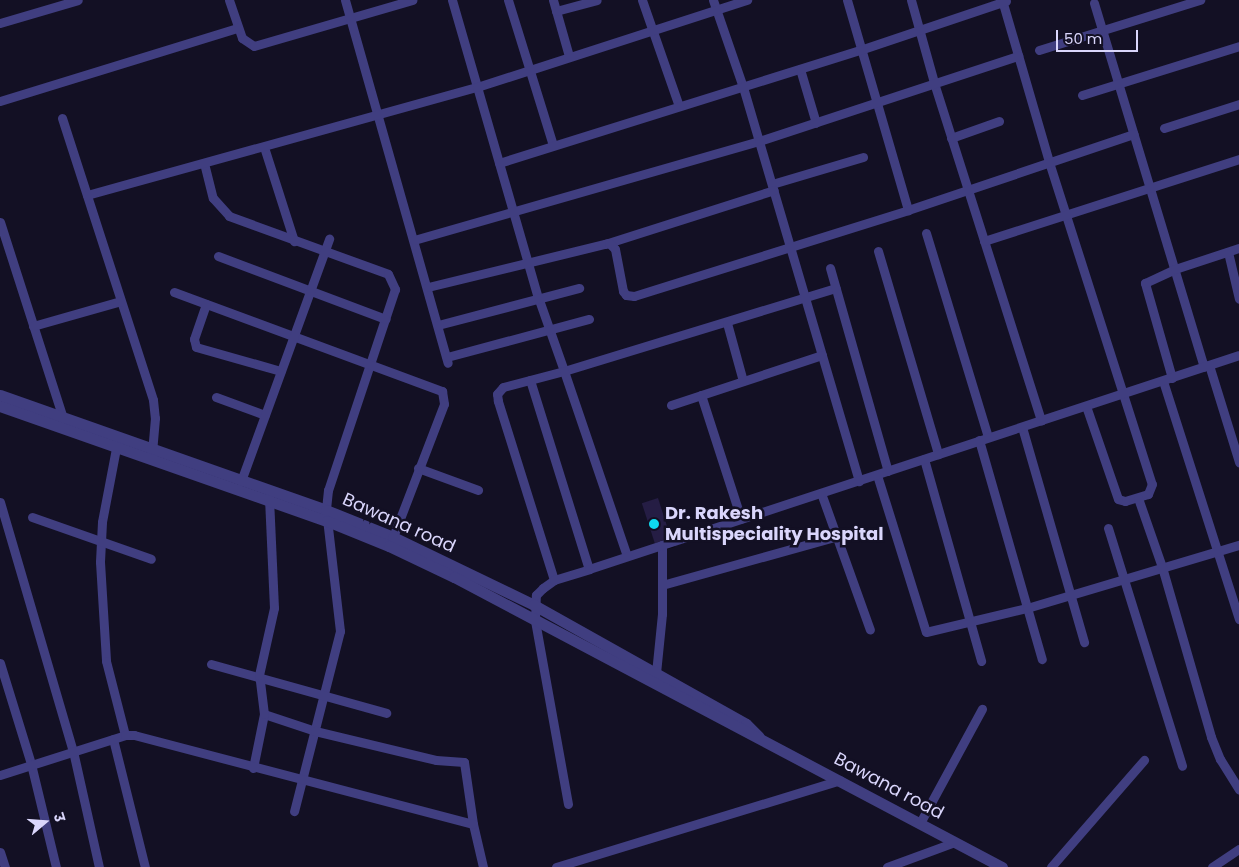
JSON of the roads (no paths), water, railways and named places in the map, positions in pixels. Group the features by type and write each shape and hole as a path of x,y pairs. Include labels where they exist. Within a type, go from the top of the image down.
{"street":[{"path":"0,23 78,0"},
{"path":"229,0 242,38 254,46 412,0"},
{"path":"345,0 448,360 549,328 589,319"},
{"path":"452,0 538,297 627,556"},
{"path":"508,0 553,144"},
{"path":"552,0 569,56"},
{"path":"556,11 597,0"},
{"path":"642,0 679,106"},
{"path":"87,195 477,87 652,29 715,4 747,0"},
{"path":"847,0 908,210"},
{"path":"911,0 951,138 1041,421"},
{"path":"1039,50 1200,0"},
{"path":"499,162 920,31 1004,1 1049,162 1152,488 1148,494 1122,501 1117,496 1086,406"},
{"path":"1094,2 1150,190 1206,366 1239,462"},
{"path":"715,4 743,87 859,481"},
{"path":"0,101 238,28"},
{"path":"1082,95 1239,46"},
{"path":"414,240 514,213 759,141 935,86 1018,56"},
{"path":"800,69 816,123"},
{"path":"1164,128 1239,104"},
{"path":"62,118 155,409 152,456"},
{"path":"951,138 999,121"},
{"path":"605,244 615,249 623,290 630,296 908,210 1134,134"},
{"path":"264,147 294,241"},
{"path":"428,287 528,261 605,244 863,158"},
{"path":"984,241 1150,190 1239,159"},
{"path":"204,163 213,198 229,216 388,274 393,279 395,289 328,490 327,516 340,621 326,695 294,811"},
{"path":"0,222 63,418"},
{"path":"926,233 984,439 1027,608 1042,659"},
{"path":"241,481 329,239"},
{"path":"1172,378 1145,283 1175,269 1239,248"},
{"path":"878,250 938,454"},
{"path":"1228,252 1239,298"},
{"path":"218,256 309,293 386,319"},
{"path":"830,268 888,471"},
{"path":"438,325 538,297 579,288"},
{"path":"554,580 498,401 499,390 727,323 836,288"},
{"path":"174,292 371,363 442,391 444,404 393,537"},
{"path":"33,326 121,301"},
{"path":"206,304 194,339 196,347 281,370"},
{"path":"727,323 743,381"},
{"path":"671,405 822,355"},
{"path":"568,804 534,620 536,595 554,580 1239,355"},
{"path":"530,380 589,569"},
{"path":"1163,381 1239,620"},
{"name":"Bawana road","path":"0,395 63,418 118,435 152,456 393,537 500,595 534,620 744,733 759,737 1002,867"},
{"path":"701,395 741,520"},
{"path":"216,397 265,415"},
{"name":"Bawana road","path":"0,406 116,448 241,481 269,495"},
{"path":"1022,426 1084,642"},
{"path":"118,435 100,540 106,661 125,735"},
{"path":"924,458 981,661"},
{"path":"418,468 478,490"},
{"path":"877,475 924,630 929,632 1027,608 1239,545"},
{"path":"822,493 870,630"},
{"path":"254,768 264,714 259,674 274,608 269,495"},
{"path":"1138,498 1162,567 1211,737 1220,759 1239,790"},
{"path":"0,502 73,751 99,867"},
{"name":"Bawana road","path":"327,516 389,546 500,595 534,605 746,724 759,737"},
{"path":"32,517 151,559"},
{"path":"1108,528 1182,766"},
{"path":"662,585 837,536"},
{"path":"656,673 662,585 662,545"},
{"path":"0,663 31,764 56,867"},
{"path":"211,664 259,674 386,713"},
{"path":"920,823 982,708"},
{"path":"264,714 315,731 436,760 464,762 473,824 484,867"},
{"path":"0,775 125,735 142,737 302,782 473,824"},
{"path":"113,739 145,867"},
{"path":"1051,867 1144,760"},
{"path":"556,867 841,780"},
{"path":"887,867 955,842"},
{"path":"1212,867 1239,850"},
{"path":"0,852 5,867"}],"place":[{"name":"Dr. Rakesh Multispeciality Hospital","path":"654,524"}]}
